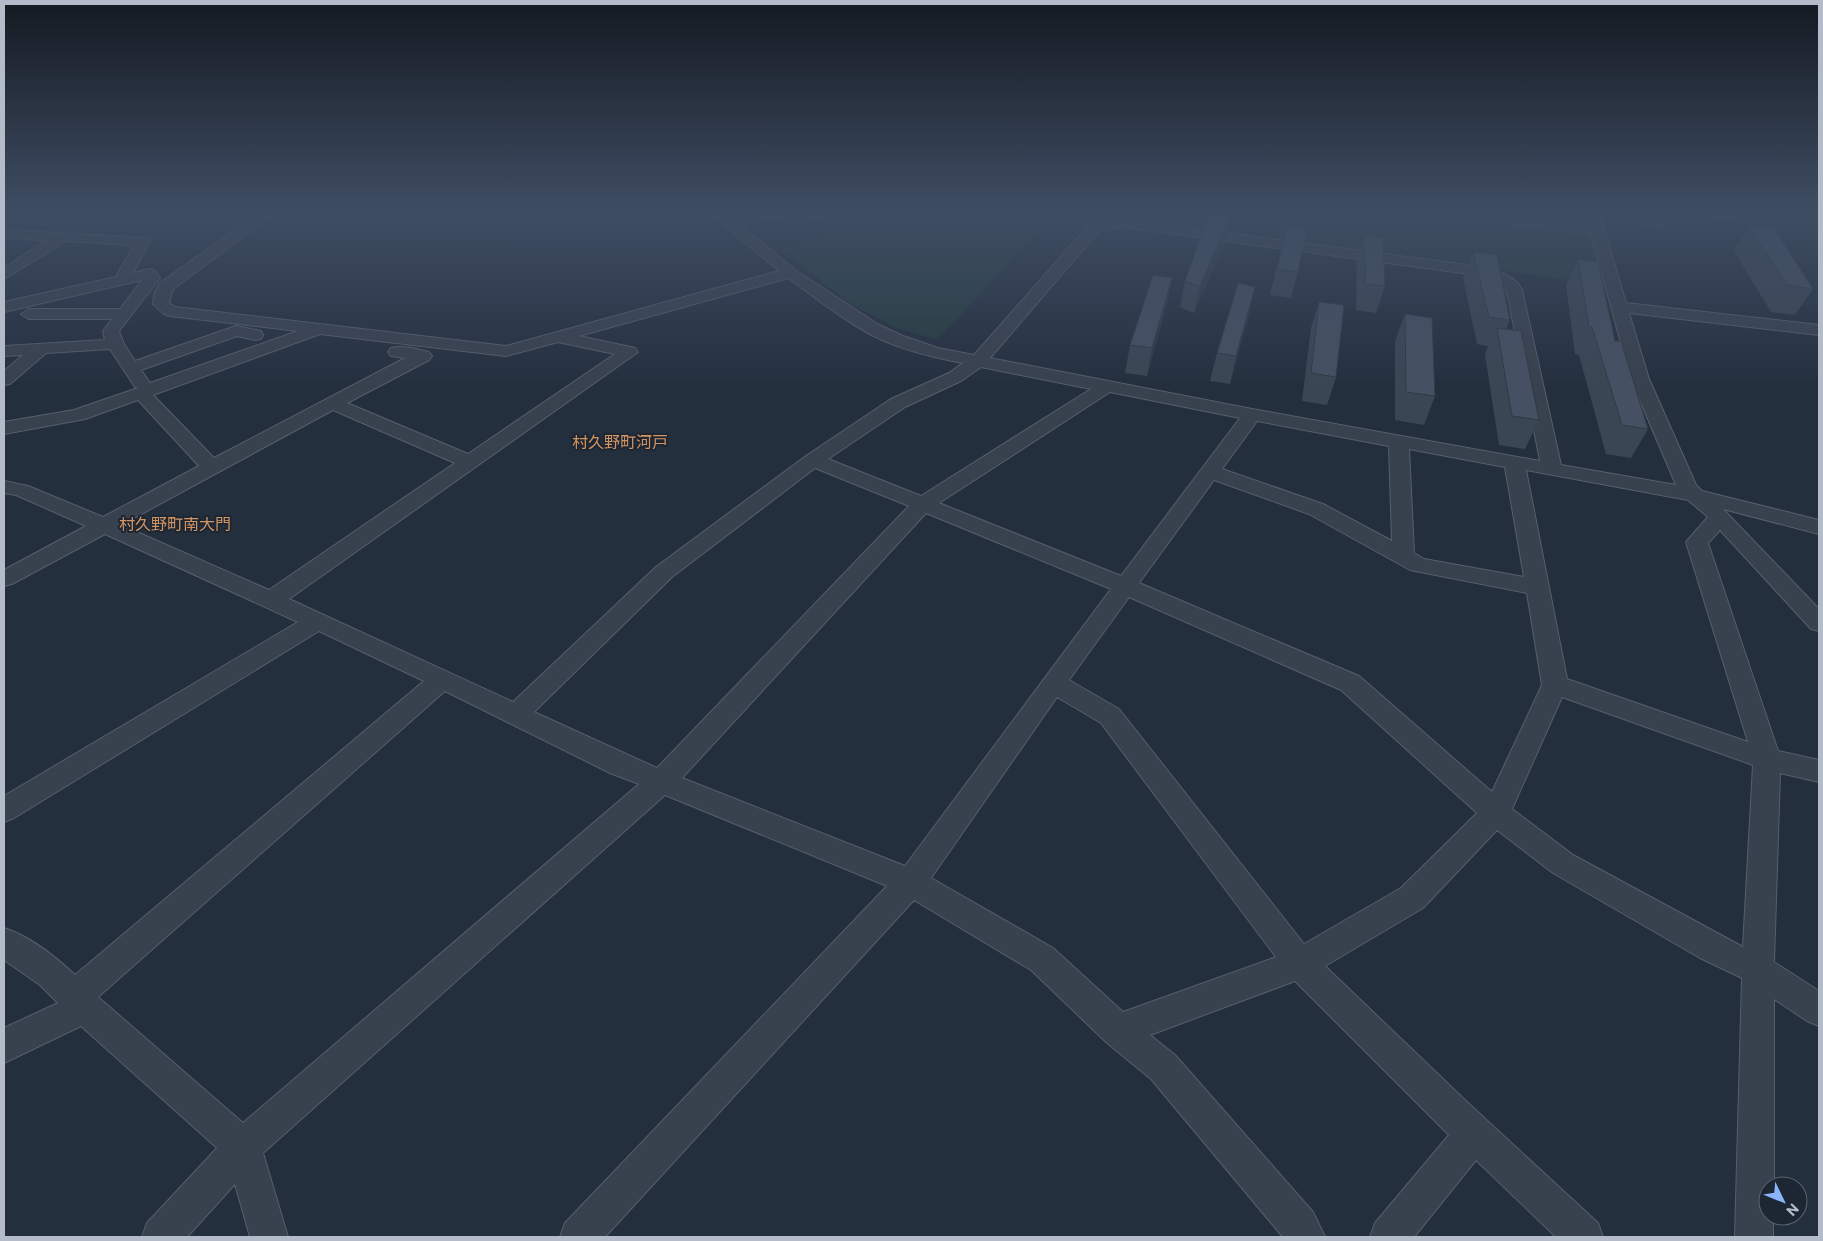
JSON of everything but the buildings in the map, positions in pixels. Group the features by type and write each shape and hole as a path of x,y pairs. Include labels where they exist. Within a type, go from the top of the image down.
{"street":[{"path":"122,280 128,270"},
{"path":"188,270 166,286 162,294 162,304 170,311 241,321 322,328 467,348 506,351 790,273"},
{"path":"786,270 872,329 897,340 934,352 1252,415 1695,495 1819,528"},
{"path":"516,714 664,572 813,460 898,403 955,377 978,360 1057,270"},
{"path":"1470,270 1504,280 1512,287 1518,306 1552,470"},
{"path":"1609,270 1640,378 1687,488 1720,517 1819,623"},
{"path":"4,307 150,274 152,278 111,331 115,344 144,392 211,467"},
{"path":"1619,307 1734,322 1819,330"},
{"path":"29,314 123,314"},
{"path":"4,428 78,415 322,328"},
{"path":"4,579 102,525 423,356 293,338 274,338 236,331 138,366"},
{"path":"271,600 629,352 558,337"},
{"path":"4,351 115,344"},
{"path":"4,380 41,349"},
{"path":"161,1237 243,1148 661,782 923,504 1108,386"},
{"path":"332,403 470,462"},
{"path":"579,1237 911,882 1053,683 1252,415"},
{"path":"1399,442 1403,557"},
{"path":"813,460 1125,586 1350,683 1496,813 1563,864 1711,948 1758,970 1819,1010"},
{"path":"1118,1030 1300,964 1412,898 1496,813 1555,685 1514,462"},
{"path":"1210,472 1316,509 1418,565 1536,587"},
{"path":"4,487 21,490 271,600 443,679 620,765 911,882 1042,959 1118,1030 1163,1067 1299,1226 1306,1237"},
{"path":"1720,517 1697,542 1767,759 1758,970 1754,1237"},
{"path":"4,810 318,622"},
{"path":"4,1046 79,1002 443,679"},
{"path":"1053,683 1110,716 1300,964 1474,1134 1584,1237"},
{"path":"1555,685 1767,759 1819,771"},
{"path":"4,942 50,974 115,1036 243,1148 269,1237"},
{"path":"1389,1237 1474,1134"}],"green space":[{"path":"807,270 1002,270 937,340 895,327 851,304"},
{"path":"1499,270 1600,270 1603,285"}],"district":[{"name":"村久野町河戸","path":"620,441"},
{"name":"村久野町南大門","path":"175,523"}]}
